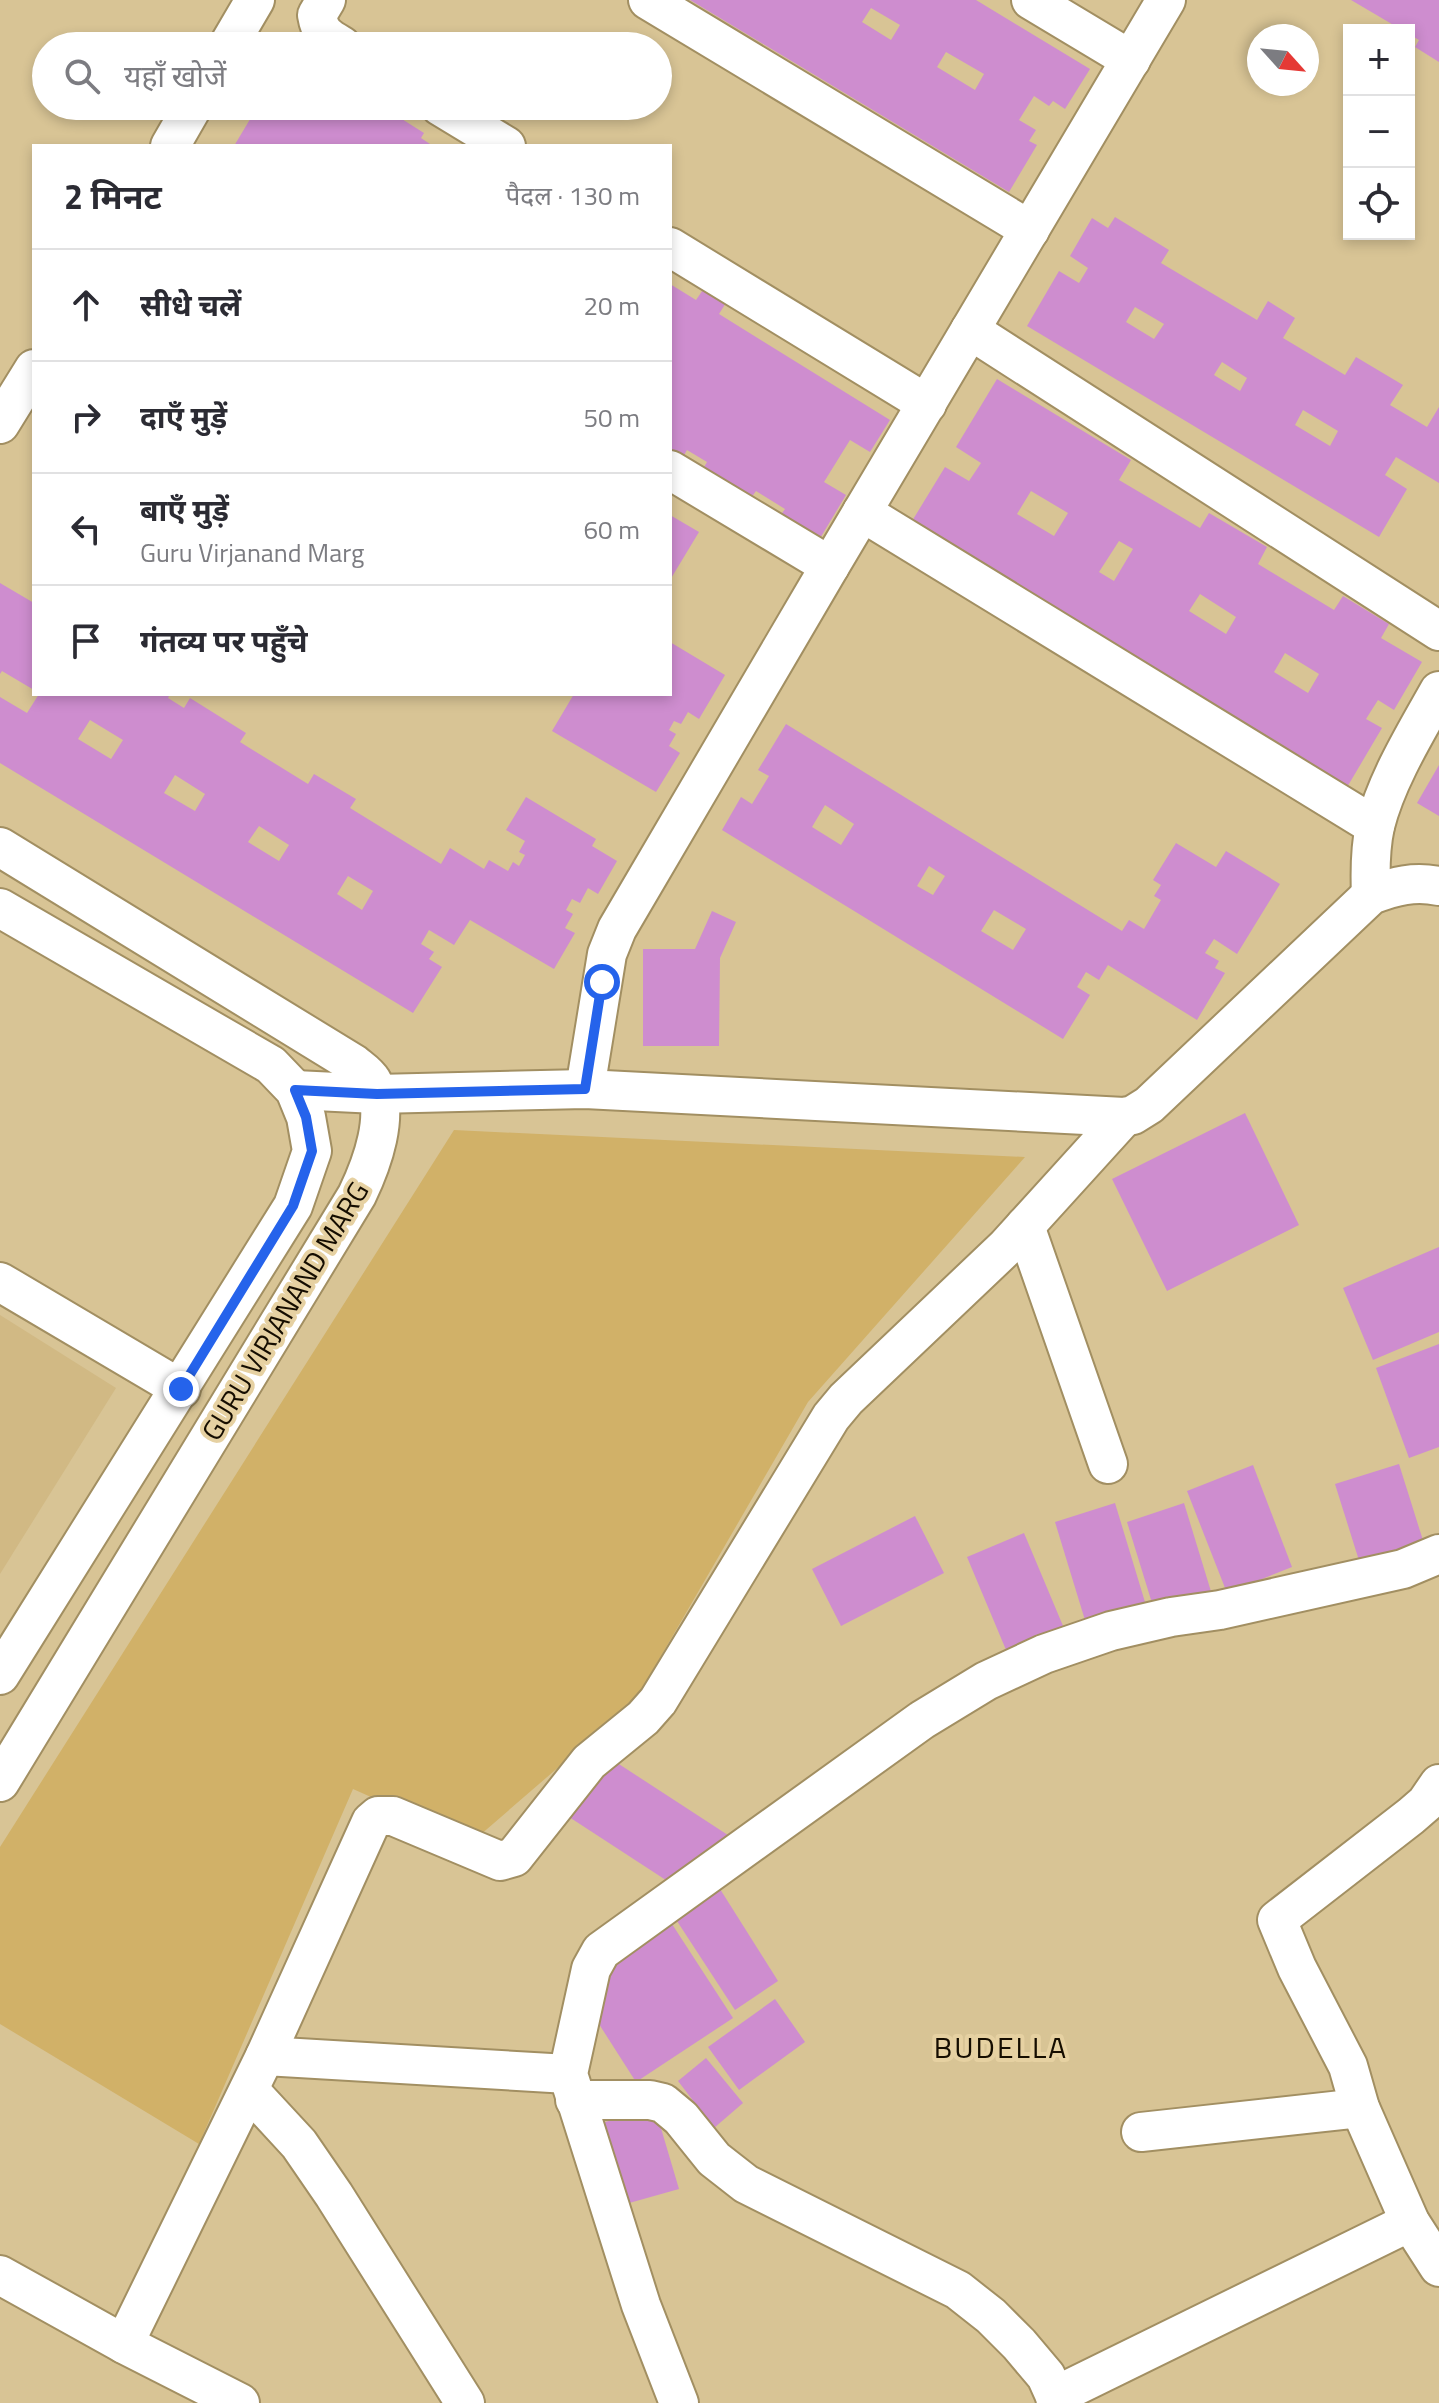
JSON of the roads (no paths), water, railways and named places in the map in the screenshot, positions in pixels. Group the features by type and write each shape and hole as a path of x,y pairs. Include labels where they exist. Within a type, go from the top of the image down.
{"street":[{"path":"236,32 255,0"},
{"path":"323,32 317,15 326,0"},
{"path":"648,0 1030,230"},
{"path":"1031,0 1131,60"},
{"path":"585,1089 607,954 617,929 1166,0"},
{"path":"171,144 185,120"},
{"path":"463,120 503,144"},
{"path":"672,248 927,404"},
{"path":"970,330 1439,631"},
{"path":"0,424 32,372"},
{"path":"672,471 830,566"},
{"path":"862,512 1375,826"},
{"path":"1371,895 1370,857 1375,826 1386,794 1439,691"},
{"path":"0,847 354,1064 373,1082 377,1094"},
{"path":"124,2344 249,2090 371,1822 378,1816 393,1816 500,1861 514,1857 589,1762 643,1718 658,1701 831,1417 846,1399 1006,1247 1124,1117 1149,1105 1371,895 1398,885 1423,883 1439,886"},
{"name":"GURU VIRJANAND MARG","path":"0,908 271,1065 295,1090 306,1117 312,1151 293,1206 0,1675"},
{"path":"295,1090 377,1094 585,1089 1124,1117"},
{"name":"GURU VIRJANAND MARG","path":"0,1782 357,1195 370,1167 377,1138 377,1094"},
{"path":"1025,1226 1108,1464"},
{"path":"1,1285 181,1389"},
{"path":"679,2403 641,2305 572,2087 591,1969 601,1951 922,1720 986,1681 1044,1654 1111,1631 1171,1617 1433,1567"},
{"path":"1439,1784 1426,1803 1411,1816 1277,1920 1297,1968 1348,2066 1360,2108 1410,2222 1439,2267"},
{"path":"265,2056 572,2087 663,2103 681,2118 714,2159 746,2184 958,2290 991,2316 1019,2344 1046,2376 1056,2400 1410,2222"},
{"path":"249,2090 299,2144 465,2403"},
{"path":"1141,2132 1360,2108"},
{"path":"0,2275 124,2344 240,2403"}],"district":[{"name":"BUDELLA","path":"1001,2048"}]}
